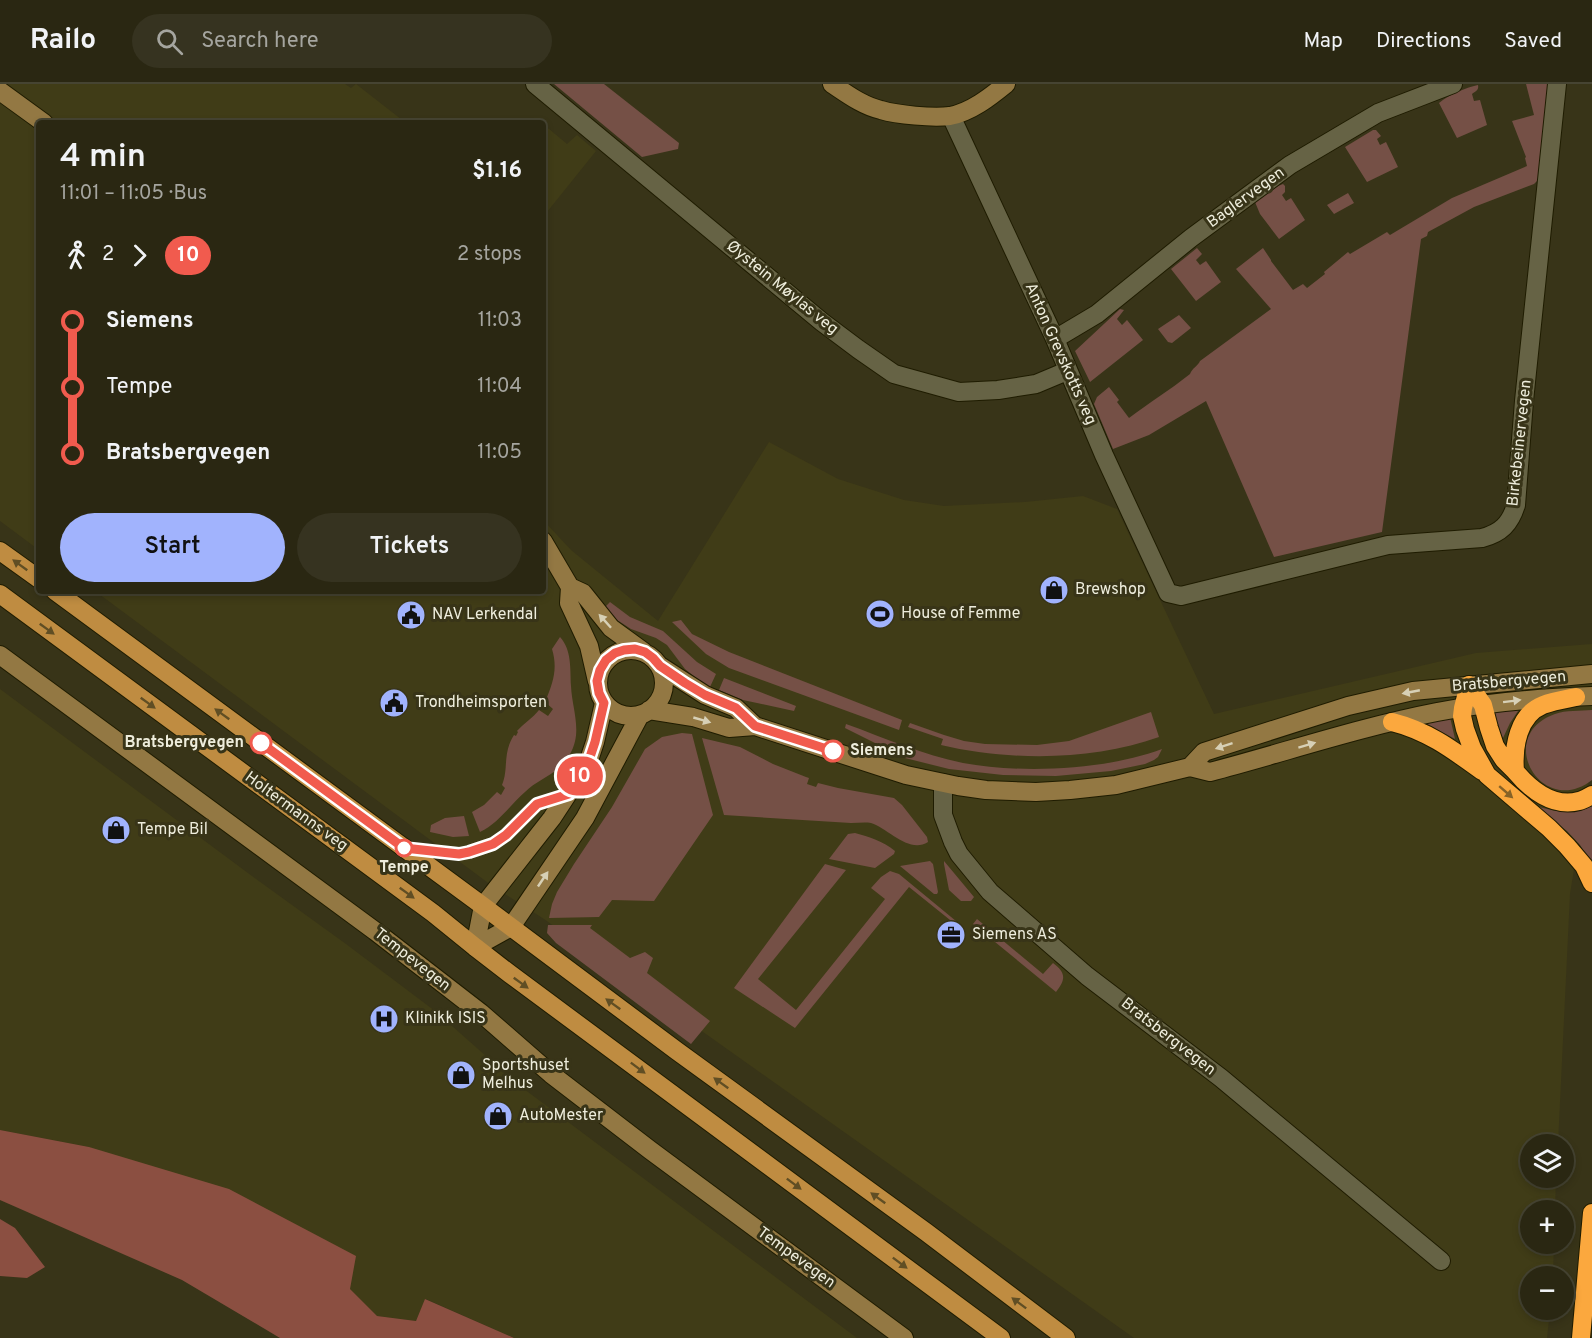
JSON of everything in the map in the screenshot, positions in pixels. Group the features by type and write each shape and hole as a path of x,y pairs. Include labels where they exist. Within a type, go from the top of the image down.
{"highway":[{"path":"1469,685 1484,705 1488,728 1495,746 1504,760 1532,789 1542,796 1566,802 1579,801 1592,795"},
{"path":"1469,685 1462,716 1472,748 1487,775"},
{"path":"1515,771 1515,745 1525,721 1533,711 1542,705 1584,696"},
{"path":"1392,722 1410,727 1439,741 1487,775 1568,846 1584,866 1592,884"},
{"path":"1581,1338 1592,1213"}],"main road":[{"path":"832,84 855,99 880,110 924,116 951,116 971,108 1006,84"},
{"path":"0,91 40,120"},
{"path":"475,947 511,927 585,818 645,713 657,704 664,685 660,666 653,658 611,628 583,594 570,587 546,546"},
{"path":"0,550 36,577"},
{"path":"570,587 569,603 589,646 599,693 604,703 611,710 620,714 630,716 645,713"},
{"name":"Holtermanns veg","path":"0,594 434,913 475,947 1001,1338"},
{"path":"59,594 926,1232 1066,1338"},
{"path":"597,681 606,660 615,653 635,649 645,652"},
{"name":"Tempevegen","path":"0,655 375,932 481,1013 551,1074 904,1338"},
{"name":"Bratsbergvegen","path":"660,666 705,695 736,708 755,726"},
{"name":"Bratsbergvegen","path":"1190,767 1204,752 1348,706 1413,691 1592,674"},
{"name":"Bratsbergvegen","path":"645,713 693,717 729,728 755,726 906,775 943,783 986,790 1036,792 1116,785 1190,767 1210,772 1358,730 1436,712 1538,698 1584,696"},
{"path":"475,947 483,906 552,818 588,763 604,703"}],"street":[{"name":"Øystein Møylas veg","path":"535,84 822,322 894,374 959,392 998,390 1036,384 1067,371"},
{"name":"Baglervegen","path":"1055,339 1097,314 1191,238 1290,165 1378,113 1454,84"},
{"name":"Birkebeinervegen","path":"1168,593 1181,596 1388,545 1482,538 1494,535 1510,519 1516,505 1524,401 1557,84"},
{"name":"Anton Grevskotts veg","path":"951,116 1055,339 1104,455 1168,593"},
{"name":"Bratsbergvegen","path":"943,783 943,815 953,842 959,854 990,892 1087,976 1221,1078 1441,1261"}],"shaded area":[{"path":"0,84 345,84 351,88 356,84 402,120 36,120 36,548 0,521"},
{"path":"554,84 604,84 679,143 678,149 642,157"},
{"path":"1526,84 1548,84 1538,180 1534,184 1474,207 1428,232 1427,236 1421,239 1382,532 1274,557 1206,401 1149,435 1113,449 1094,404 1097,397 1109,387 1129,418 1190,374 1200,361 1271,309 1236,269 1263,248 1293,290 1303,284 1307,288 1348,252 1350,254 1387,232 1390,235 1452,198 1527,166 1526,157 1512,121 1534,115"},
{"path":"1478,85 1478,89 1472,94 1474,101 1480,100 1487,125 1457,138 1439,103 1458,92"},
{"path":"546,126 567,144 577,135 596,151 546,213"},
{"path":"1373,130 1381,136 1377,139 1380,145 1386,142 1398,167 1367,182 1345,147"},
{"path":"1283,184 1285,192 1282,195 1286,201 1291,198 1305,220 1279,239 1260,214 1255,202"},
{"path":"1348,193 1354,203 1334,214 1327,205"},
{"path":"1197,248 1202,254 1196,260 1200,265 1206,261 1221,282 1196,301 1171,269"},
{"path":"1120,309 1124,310 1117,319 1122,325 1127,320 1143,340 1090,382 1075,351"},
{"path":"1179,315 1191,328 1172,343 1168,342 1158,329"},
{"path":"769,442 838,479 904,500 944,506 1025,502 1083,496 1117,509 1214,714 1476,653 1592,644 1592,758 1570,894 1558,1134 1520,1134 1520,1188 1556,1188 1555,1200 1520,1200 1520,1254 1554,1254 1553,1266 1520,1266 1520,1320 1549,1320 1547,1338 1134,1338 544,919 491,885 99,594 546,594 546,523 571,550 658,621"},
{"path":"610,602 630,617 663,631 697,662 716,674 710,687 685,669 667,645 656,638 631,629 611,616 604,608"},
{"path":"681,620 692,634 729,652 902,720 899,730 729,668 706,654 672,622"},
{"path":"560,637 567,648 570,660 576,720 574,746 561,766 529,788 498,819 480,832 472,812 484,805 497,792 501,795 505,788 502,785 507,755 514,735 516,736 517,731 539,710 548,716 553,709 545,702 554,676 555,663 552,649"},
{"path":"724,678 796,706 794,711 743,700 719,690"},
{"path":"0,689 435,1011 520,1086 857,1338 514,1338 426,1299 416,1321 377,1316 350,1289 89,1147 0,1130"},
{"path":"1520,708 1510,723 1503,738 1494,711"},
{"path":"1592,710 1592,780 1574,789 1556,789 1542,782 1532,770 1526,755 1528,739 1537,725 1555,714"},
{"path":"1151,712 1159,737 1107,751 1051,756 994,754 941,745 943,739 908,727 910,723 964,741 985,744 1037,745 1069,741"},
{"path":"1450,717 1455,739 1425,723"},
{"path":"846,724 948,760 1011,768 1090,766 1116,762 1162,749 1158,757 1145,764 1111,771 1056,776 1003,775 949,769 905,758 845,728"},
{"path":"682,733 692,734 713,815 654,901 612,900 599,917 549,918 557,892 612,807 645,749 662,737"},
{"path":"702,738 740,747 773,764 809,778 807,784 816,787 818,783 894,798 927,837 928,842 921,845 906,843 871,823 724,815"},
{"path":"1592,806 1592,864 1580,845 1567,831 1538,809 1539,807 1573,812"},
{"path":"464,816 469,836 453,837 430,832 431,825 445,818"},
{"path":"855,833 886,845 895,851 894,854 875,868 829,859 848,834"},
{"path":"930,861 933,864 937,894 934,894 900,866"},
{"path":"944,861 974,897 971,901 961,901 949,890"},
{"path":"825,864 846,870 758,979 796,1010 885,899 871,888 890,871 899,874 962,926 960,928 909,887 795,1028 734,988"},
{"path":"977,919 1043,974 1053,963 1063,976 1062,983 1056,992 973,924"},
{"path":"548,925 592,925 590,928 630,958 645,952 653,958 647,973 710,1021 691,1044 556,943 547,933"},
{"path":"0,1130 89,1147 229,1189 356,1256 350,1289 377,1316 416,1321 425,1299 514,1338 280,1338 182,1280 0,1200"},
{"path":"0,1219 15,1228 45,1267 27,1278 0,1276"}],"bus line":[{"name":"10","path":"261,743 404,848 459,854 493,844 506,835 537,804 569,794 588,763 595,742 604,703 597,681 600,670 606,660 624,650 635,649 645,652 660,666 685,683 705,695 736,708 755,726 833,751"}],"place":[{"name":"Brewshop","path":"1054,590"},
{"name":"House of Femme","path":"880,614"},
{"name":"NAV Lerkendal","path":"411,615"},
{"name":"Trondheimsporten","path":"394,703"},
{"name":"Bratsbergvegen","path":"261,743"},
{"name":"Siemens","path":"833,751"},
{"name":"Tempe Bil","path":"116,830"},
{"name":"Tempe","path":"404,848"},
{"name":"Siemens AS","path":"951,935"},
{"name":"Klinikk ISIS","path":"384,1019"},
{"name":"Sportshuset Melhus","path":"461,1075"},
{"name":"AutoMester","path":"498,1116"}]}
